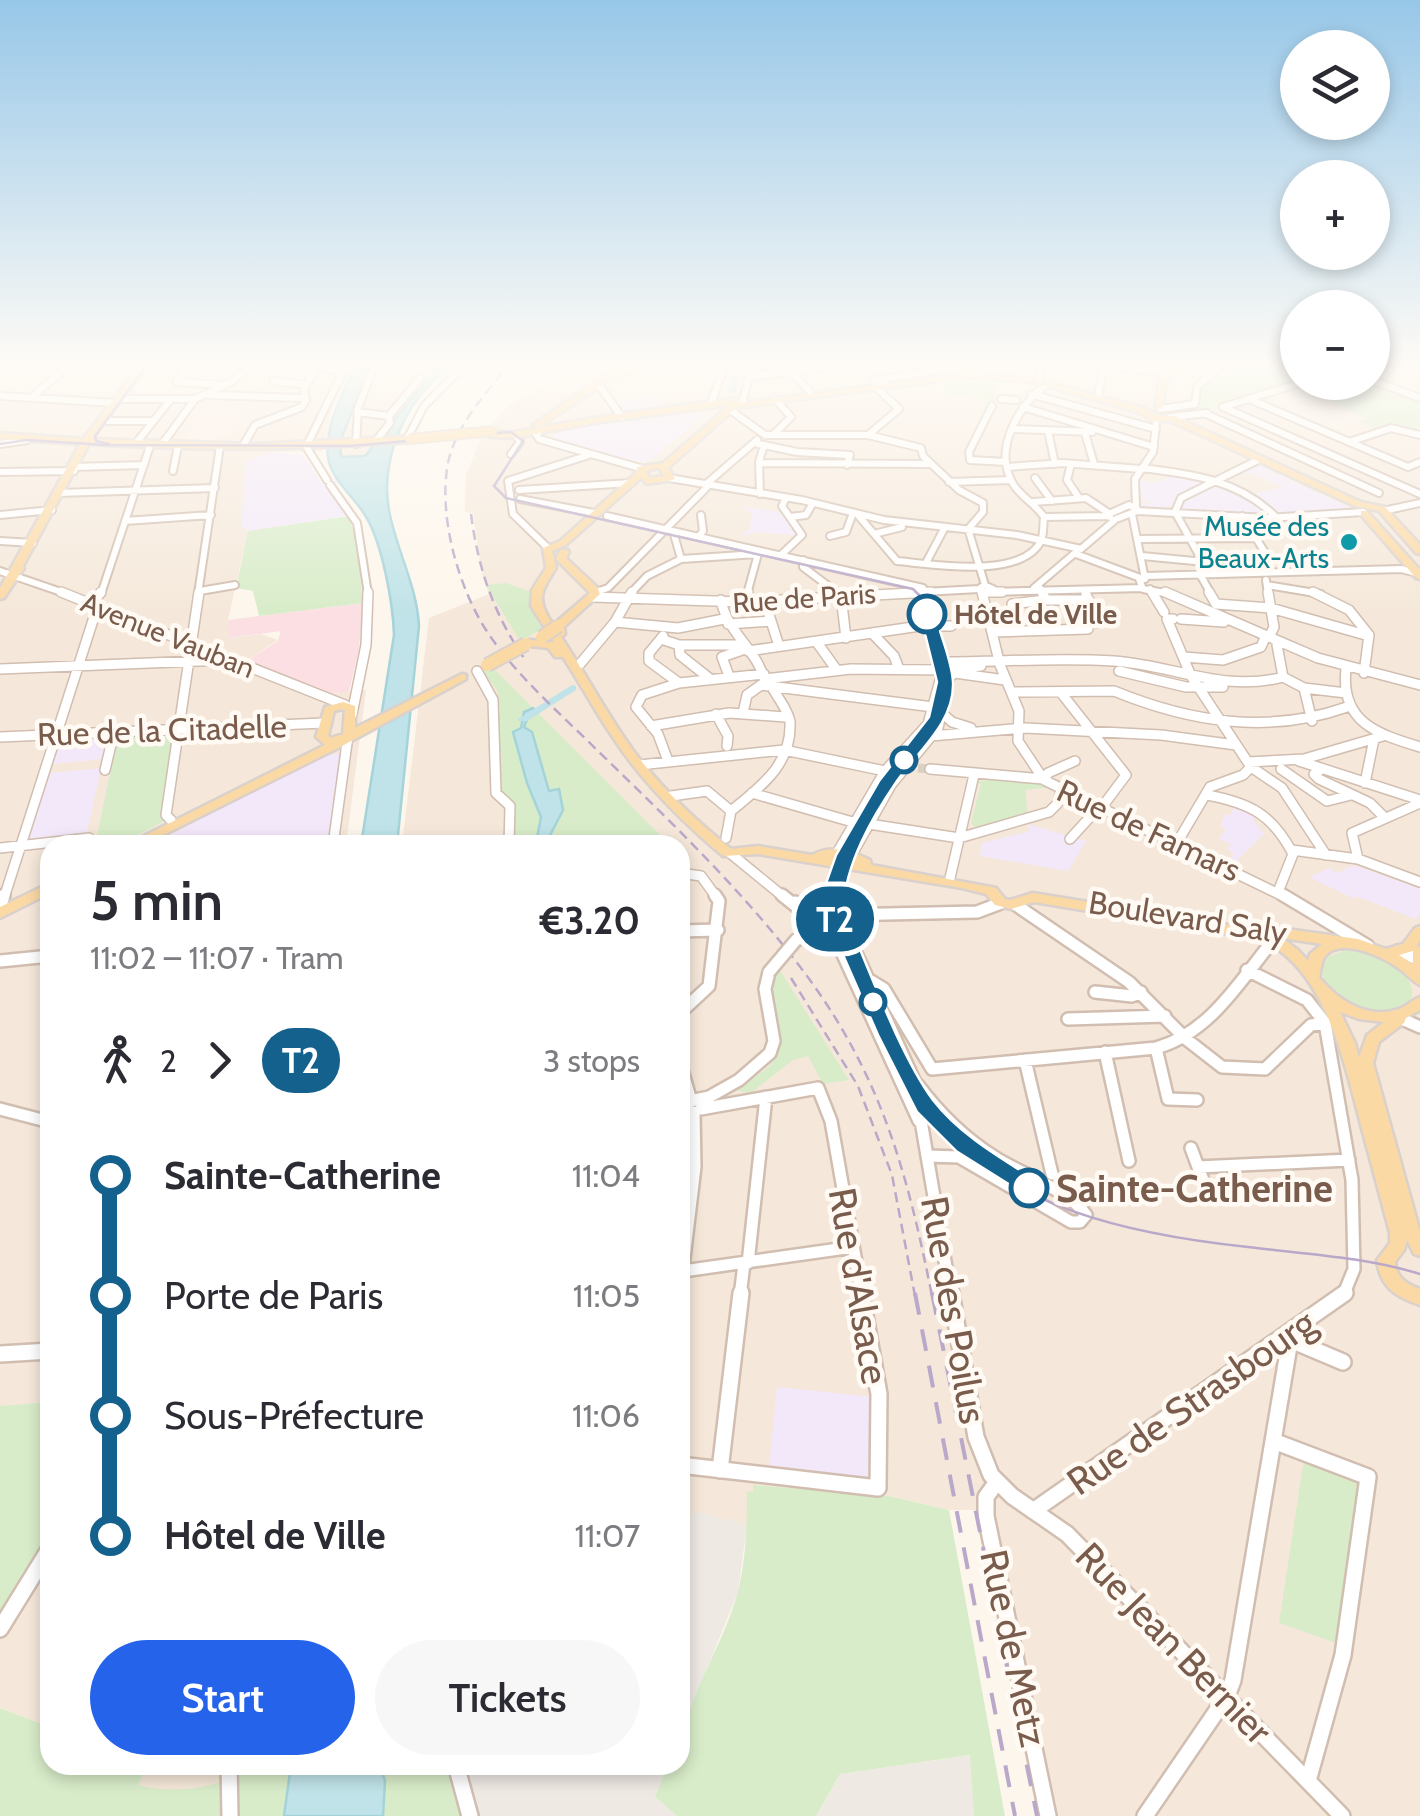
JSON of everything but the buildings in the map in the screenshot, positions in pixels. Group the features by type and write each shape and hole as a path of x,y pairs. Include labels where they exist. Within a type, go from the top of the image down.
{"main road":[{"path":"0,596 87,446"},
{"path":"146,446 232,446"},
{"path":"599,516 674,446"},
{"path":"683,446 664,467 645,472 631,483 557,558 537,590 536,606 659,791 726,843"},
{"path":"1225,446 1364,509 1412,571"},
{"path":"1226,446 1377,516 1383,511 1414,539 1420,551"},
{"path":"664,467 670,478"},
{"path":"645,472 670,478"},
{"path":"153,835 304,758 340,724 393,713 556,626 591,592 557,558"},
{"path":"556,626 602,707"},
{"path":"534,640 553,647 602,707"},
{"path":"340,724 371,720"},
{"path":"644,766 671,796 726,843"},
{"name":"Boulevard Saly","path":"726,843 950,878 1009,897 1393,952"},
{"name":"Boulevard Saly","path":"842,859 1009,897 1058,900 1274,939 1293,952 1313,975 1341,1026 1398,1228 1400,1240 1387,1258 1386,1270 1394,1284 1414,1295"},
{"path":"0,909 40,891"},
{"path":"1420,931 1411,945 1393,952 1420,979"},
{"path":"1313,975 1314,962 1321,952 1339,945 1363,945"},
{"path":"1420,957 1420,979"},
{"path":"1323,992 1356,1012 1410,1012"},
{"path":"1395,1250 1420,1250 1408,1225 1365,1063 1372,1039 1410,1012"},
{"path":"1414,1295 1420,1312"}],"street":[{"path":"0,909 150,446"},
{"path":"172,471 178,446"},
{"path":"171,820 166,815 220,446"},
{"path":"312,446 314,459 355,518 366,559 368,623 355,694 340,724 334,835"},
{"path":"511,454 517,446"},
{"path":"561,446 645,472"},
{"path":"591,592 608,588 669,530 707,485 751,446"},
{"path":"760,494 759,463 764,446"},
{"path":"768,446 850,456 847,465"},
{"path":"796,462 806,446"},
{"path":"906,446 924,451 922,455 949,482 1011,480"},
{"path":"972,446 970,460 979,480"},
{"path":"898,561 980,566 1017,562 1041,540 1044,516 1011,480 1007,465 1010,446"},
{"path":"1051,446 1055,464"},
{"path":"1091,446 1094,464"},
{"path":"1147,446 1154,448 1135,478 1133,507 1145,583 1171,617 1190,676 1249,765 1282,788 1326,854"},
{"path":"1276,446 1379,493"},
{"path":"1310,446 1420,494"},
{"path":"1359,446 1408,467 1420,462"},
{"path":"557,558 514,515 508,481 589,455"},
{"path":"970,460 1007,465 1094,464 1216,481 1256,496 1276,517"},
{"path":"1258,460 1179,499 1175,512 1205,571 1216,604 1271,608 1369,636"},
{"path":"759,463 931,464"},
{"path":"1071,464 1066,479 1079,498"},
{"path":"0,472 144,465"},
{"path":"670,478 813,503 860,516 1041,540 1078,551 1228,621 1346,669 1420,685"},
{"path":"1036,478 1052,500"},
{"path":"518,480 520,495"},
{"path":"1045,600 1037,588 1112,516 1133,507 1276,517 1364,509 1390,481"},
{"name":"Rue de Famars","path":"949,482 984,504 969,530 1005,680 1019,713 1019,744 1044,780 1060,794 1101,807 1178,841 1278,892 1363,945"},
{"path":"512,505 520,495 631,483"},
{"path":"60,493 215,488"},
{"path":"520,495 599,516 896,579 924,590 929,626 945,673 927,726 906,766 842,859"},
{"path":"781,555 801,537 782,506 786,498"},
{"path":"1033,502 1089,499 1112,516"},
{"path":"790,517 806,515 813,503"},
{"path":"1383,511 1420,503"},
{"path":"0,515 50,510"},
{"path":"125,521 211,515"},
{"path":"699,536 704,531 702,515"},
{"path":"860,516 898,561 896,592"},
{"path":"830,536 846,532 860,516"},
{"path":"1044,516 1112,516"},
{"path":"1205,571 1266,554 1242,516"},
{"path":"874,534 902,527"},
{"path":"927,561 944,528"},
{"path":"669,530 681,559"},
{"path":"1138,539 1256,538"},
{"path":"0,540 31,543"},
{"path":"576,659 590,650 615,622 644,578 681,559 750,552 760,557 745,602"},
{"path":"1142,556 1266,580 1341,600 1360,619 1369,636 1364,673"},
{"path":"803,560 802,567 841,596 846,638"},
{"name":"Avenue Vauban","path":"0,571 14,572 322,697 340,724"},
{"name":"Rue de Paris","path":"785,717 726,621 721,600 766,602 924,590 1084,588 1145,583 1205,571"},
{"path":"1266,580 1412,571"},
{"path":"1184,657 1198,661 1239,656 1261,648 1274,628 1266,580"},
{"path":"200,591 235,585"},
{"path":"993,632 1092,626 1084,588"},
{"path":"591,592 625,602 721,600"},
{"path":"1012,604 1089,600"},
{"path":"766,602 778,646"},
{"path":"1171,617 1228,621"},
{"path":"615,622 670,627 771,621"},
{"path":"661,639 678,645 746,648 818,644 872,633 951,626"},
{"path":"670,627 648,654 648,661 679,683"},
{"path":"872,633 892,654 899,669"},
{"path":"1269,639 1283,678"},
{"path":"818,644 836,669"},
{"path":"678,645 680,655 709,678"},
{"path":"729,676 722,657 746,648"},
{"path":"0,668 230,660"},
{"path":"932,736 943,714 943,662 1123,667 1260,684 1283,678 1304,688 1346,692"},
{"path":"945,673 1002,662"},
{"path":"1123,667 1148,678 1198,688 1222,687"},
{"path":"1114,690 1111,683 1123,667"},
{"path":"480,669 493,700 496,795 510,806 509,835"},
{"path":"744,713 746,695 765,681 836,669 899,669 1005,680"},
{"path":"1346,669 1348,708 1379,738"},
{"path":"668,761 636,705 646,692 679,683 729,676 933,706"},
{"path":"463,677 487,686"},
{"path":"1304,688 1312,721"},
{"path":"1012,692 1102,694 1114,690 1181,715 1220,721 1312,721 1348,708"},
{"path":"1062,694 1126,777 1070,839"},
{"path":"651,726 716,714 744,713 785,717 790,721 774,776 731,811 726,843 795,902 844,922 869,916 977,912 1009,897 1141,992 1186,1040 1224,1068 1262,1069 1311,1026 1325,1023"},
{"path":"716,714 728,736 728,751"},
{"path":"943,714 955,723 977,729"},
{"path":"1181,715 1184,738"},
{"name":"Rue de la Citadelle","path":"0,737 340,724"},
{"path":"842,859 856,823 883,775 913,747 932,736 1017,728 1236,745"},
{"path":"105,770 114,732"},
{"path":"1366,783 1379,738"},
{"path":"1178,841 1211,786 1232,780 1249,765 1277,766 1379,738 1420,748"},
{"path":"644,766 728,751 784,750 883,775 893,783"},
{"path":"1298,760 1420,802"},
{"path":"906,766 974,776 1030,776 1044,780 1048,773 1075,761"},
{"path":"1277,766 1328,802 1351,794"},
{"path":"1322,769 1314,774 1370,803 1385,818"},
{"path":"950,878 974,776"},
{"path":"1307,788 1323,781"},
{"path":"671,796 707,791 731,811"},
{"path":"752,793 856,823"},
{"path":"869,824 959,838 1042,815 1060,794"},
{"path":"1207,795 1246,801 1265,810 1292,850 1358,860 1420,882"},
{"path":"1358,860 1351,834 1420,802"},
{"path":"0,848 40,845"},
{"path":"1278,892 1292,850"},
{"path":"690,874 700,876 719,901 708,989 690,1004"},
{"name":"Rue des Poilus","path":"795,902 840,948 924,1133"},
{"path":"692,1107 759,1068 772,1054 774,1043 765,986 769,972 812,921 826,912"},
{"path":"796,940 838,934 844,922"},
{"name":"Rue des Poilus","path":"844,922 914,1080 976,1437 996,1483"},
{"path":"690,931 718,930"},
{"path":"870,980 884,989 932,1069 1156,1048 1186,1040 1274,939"},
{"path":"1393,952 1420,957"},
{"path":"0,961 40,957"},
{"path":"1198,1167 1349,1160 1325,1023 1308,1000 1248,970"},
{"path":"1095,992 1132,996 1141,992"},
{"path":"1410,1012 1420,1027"},
{"path":"1068,1018 1165,1016"},
{"path":"1156,1048 1168,1099 1197,1100"},
{"path":"1105,1052 1129,1160"},
{"path":"1025,1060 1052,1174"},
{"path":"914,1080 968,1139 1003,1165 1082,1206 1086,1215 1078,1222 1064,1218 957,1156 928,1156"},
{"name":"Rue d'Alsace","path":"720,1470 878,1488 879,1394 830,1117 818,1088 766,1097"},
{"path":"690,1467 720,1470 766,1097 692,1107"},
{"path":"690,1207 695,1167 692,1107"},
{"path":"0,1109 40,1119"},
{"path":"1190,1148 1207,1191"},
{"name":"Rue de Strasbourg","path":"1033,1511 1291,1337 1348,1290 1354,1268 1349,1160"},
{"path":"690,1270 853,1247"},
{"path":"1146,1816 1227,1696 1233,1680 1291,1337 1343,1362"},
{"path":"0,1354 40,1352"},
{"path":"1276,1442 1368,1477 1344,1655 1308,1781"},
{"name":"Rue Jean Bernier","path":"996,1483 1012,1500 1067,1534 1342,1816"},
{"name":"Rue de Metz","path":"996,1483 988,1492 986,1510 1048,1816"},
{"path":"0,1629 40,1564"},
{"path":"228,1775 230,1816"},
{"path":"459,1775 470,1816"}],"shaded area":[{"path":"0,446 324,446 322,452 271,452 266,456 243,509 241,524 248,531 228,620 230,638 261,634 278,640 246,661 329,693 366,690 347,835 40,835 40,1723 0,1708"},
{"path":"373,446 365,456 341,457 339,448"},
{"path":"478,446 1420,446 1420,1816 1043,1816 981,1510 949,1510 884,1495 753,1485 753,1492 747,1492 747,1525 694,1511 690,1519 690,835 403,835 429,618 489,594 482,575 473,513 465,512 466,475"},
{"path":"572,446 668,446 650,461 625,461"},
{"path":"270,452 303,455 321,482 334,478 340,483 325,487 338,500 345,516 248,531 241,525 246,461"},
{"path":"1255,464 1348,507 1347,512 1280,514 1256,494 1282,487 1254,474 1239,472"},
{"path":"1171,473 1211,480 1180,497 1166,511 1142,507 1141,503 1154,503 1141,499 1140,481 1162,482"},
{"path":"1215,483 1234,489 1265,510 1267,516 1177,510 1184,498"},
{"path":"741,507 783,512 800,536 758,532 740,537 750,529 751,520 751,512"},
{"path":"363,603 359,649 349,692 329,693 245,662 278,641 281,631 229,638 228,620"},
{"path":"108,736 103,759 53,764 62,738"},
{"path":"325,754 343,754 330,835 170,835"},
{"path":"101,768 87,832 40,835 40,838 28,840 50,773"},
{"path":"1235,803 1263,817 1252,819 1264,834 1233,864 1229,862 1234,854 1227,848 1231,844 1219,839 1226,829 1220,826 1225,814 1231,815"},
{"path":"1027,824 1086,841 1068,871 980,856 982,843 1030,831"},
{"path":"1354,865 1420,889 1420,912 1416,919 1356,896 1354,899 1309,877 1330,868 1337,873"},
{"path":"777,1387 873,1397 870,1480 769,1469"},
{"path":"694,1511 747,1525 738,1592 690,1710 690,1518"},
{"path":"971,1755 974,1816 816,1816 840,1774"},
{"path":"142,1775 240,1775 212,1787 167,1792 137,1785"},
{"path":"451,1775 664,1775 655,1797 677,1816 461,1816"}],"green space":[{"path":"349,516 357,542 363,603 259,616 253,591 236,588 248,531"},
{"path":"506,583 529,591 531,609 542,629 520,641 486,585"},
{"path":"491,666 660,835 512,835 513,804 499,794 497,690 483,672"},
{"path":"177,732 163,822 138,835 97,835 118,735"},
{"path":"997,778 996,781 1030,778 1051,787 1025,790 1028,816 977,829 971,823 981,784 976,782"},
{"path":"1343,951 1378,957 1400,969 1412,989 1411,1001 1386,1010 1372,1010 1334,993 1321,970 1328,957"},
{"path":"779,969 849,1080 823,1084 808,1056 793,1060 751,1093 735,1090 764,1070 780,1045 773,996"},
{"path":"40,1403 40,1553 0,1619 0,1406"},
{"path":"1304,1459 1358,1479 1336,1643 1279,1623"},
{"path":"753,1485 884,1495 949,1510 1005,1816 974,1816 970,1755 840,1774 816,1816 677,1816 655,1797 664,1775 690,1775 690,1711 738,1591 747,1491 753,1492"},
{"path":"0,1708 40,1723 40,1775 142,1775 138,1785 177,1790 239,1775 290,1775 284,1816 0,1816"},
{"path":"383,1775 451,1775 461,1816 383,1816"}],"water":[{"path":"328,446 340,446 341,457 365,456 373,446 394,446 387,496 419,626 398,835 363,835 394,635 389,590 371,527 333,473"},
{"path":"533,708 537,713 527,719 524,727 532,732 549,791 559,789 563,810 550,835 538,835 541,817 513,732 521,728 524,712"},
{"path":"290,1775 383,1775 383,1816 284,1816"}],"waterway":[{"path":"523,719 572,688"}],"tunnel":[{"path":"918,768 930,769"}],"tram line":[{"path":"288,446 353,446"},
{"path":"520,446 494,486 506,498 913,589 920,596 937,651 940,699 928,726 859,821 835,879 835,917 846,954 903,1077 928,1114 959,1146 994,1173 1033,1195 1117,1225 1205,1242 1356,1260 1420,1274"},
{"name":"T2","path":"927,614 945,682 938,718 888,781 846,855 835,886 833,909 840,933 925,1106 964,1145 1029,1188"}],"railway":[{"path":"453,446 446,484 448,528 459,572 486,630 540,694 684,835"},
{"path":"471,514 489,591 526,661"},
{"path":"690,842 801,968 851,1045 871,1084 900,1164 932,1296"},
{"path":"791,978 858,1086 892,1175 915,1296"},
{"path":"915,1293 1015,1816"},
{"path":"932,1293 1037,1816"}],"place":[{"name":"Musée des Beaux-Arts","path":"1349,542"},
{"name":"Hôtel de Ville","path":"927,614"},
{"name":"Sainte-Catherine","path":"1029,1188"}]}
